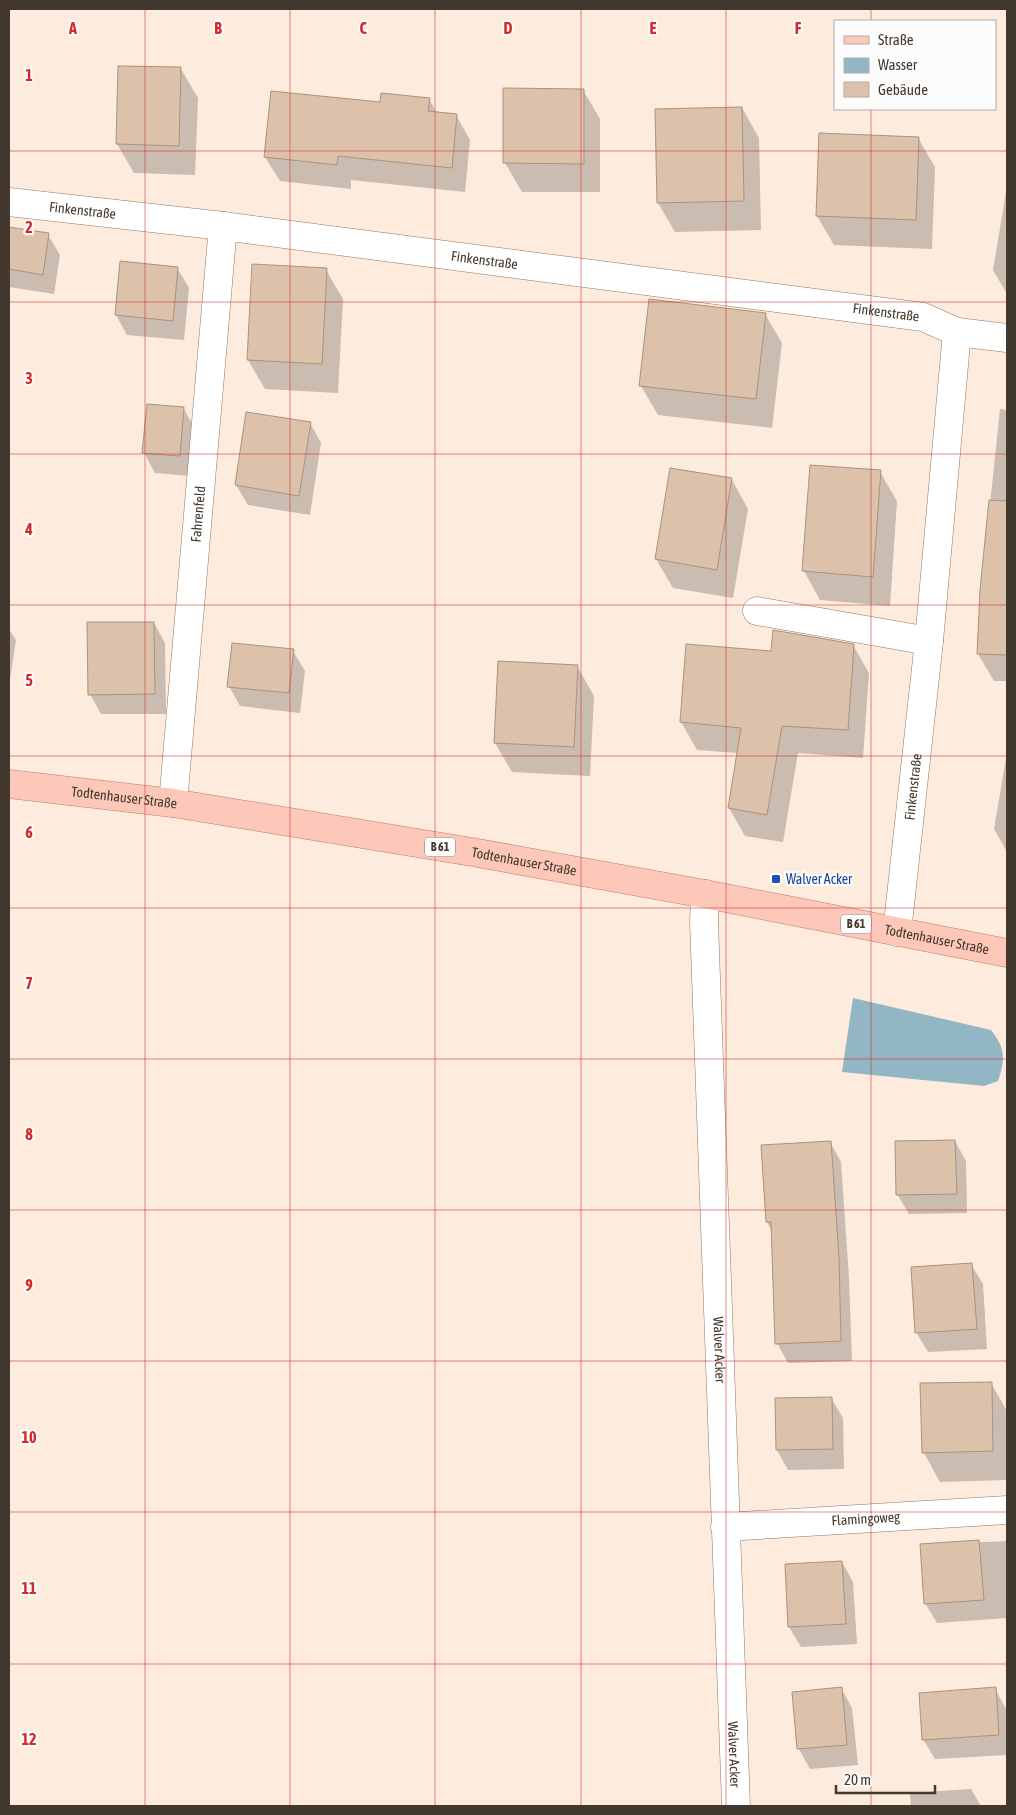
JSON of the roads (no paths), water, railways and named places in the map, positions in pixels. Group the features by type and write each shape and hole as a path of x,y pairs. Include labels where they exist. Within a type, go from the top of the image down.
{"main road":[{"name":"Todtenhauser Straße","path":"9,784 173,803 472,852 706,894 1007,953"}],"street":[{"name":"Finkenstraße","path":"9,202 223,226 923,317 957,332 1007,338"},
{"name":"Fahrenfeld","path":"173,803 223,226"},
{"name":"Finkenstraße","path":"897,932 929,641 957,332"},
{"path":"757,611 929,641"},
{"name":"Walver Acker","path":"706,894 704,922 736,1806"},
{"name":"Flamingoweg","path":"725,1527 1007,1510"}],"water":[{"path":"853,998 991,1030 1003,1054 998,1081 984,1086 842,1072"}],"place":[{"name":"Walver Acker","path":"776,879"}]}
